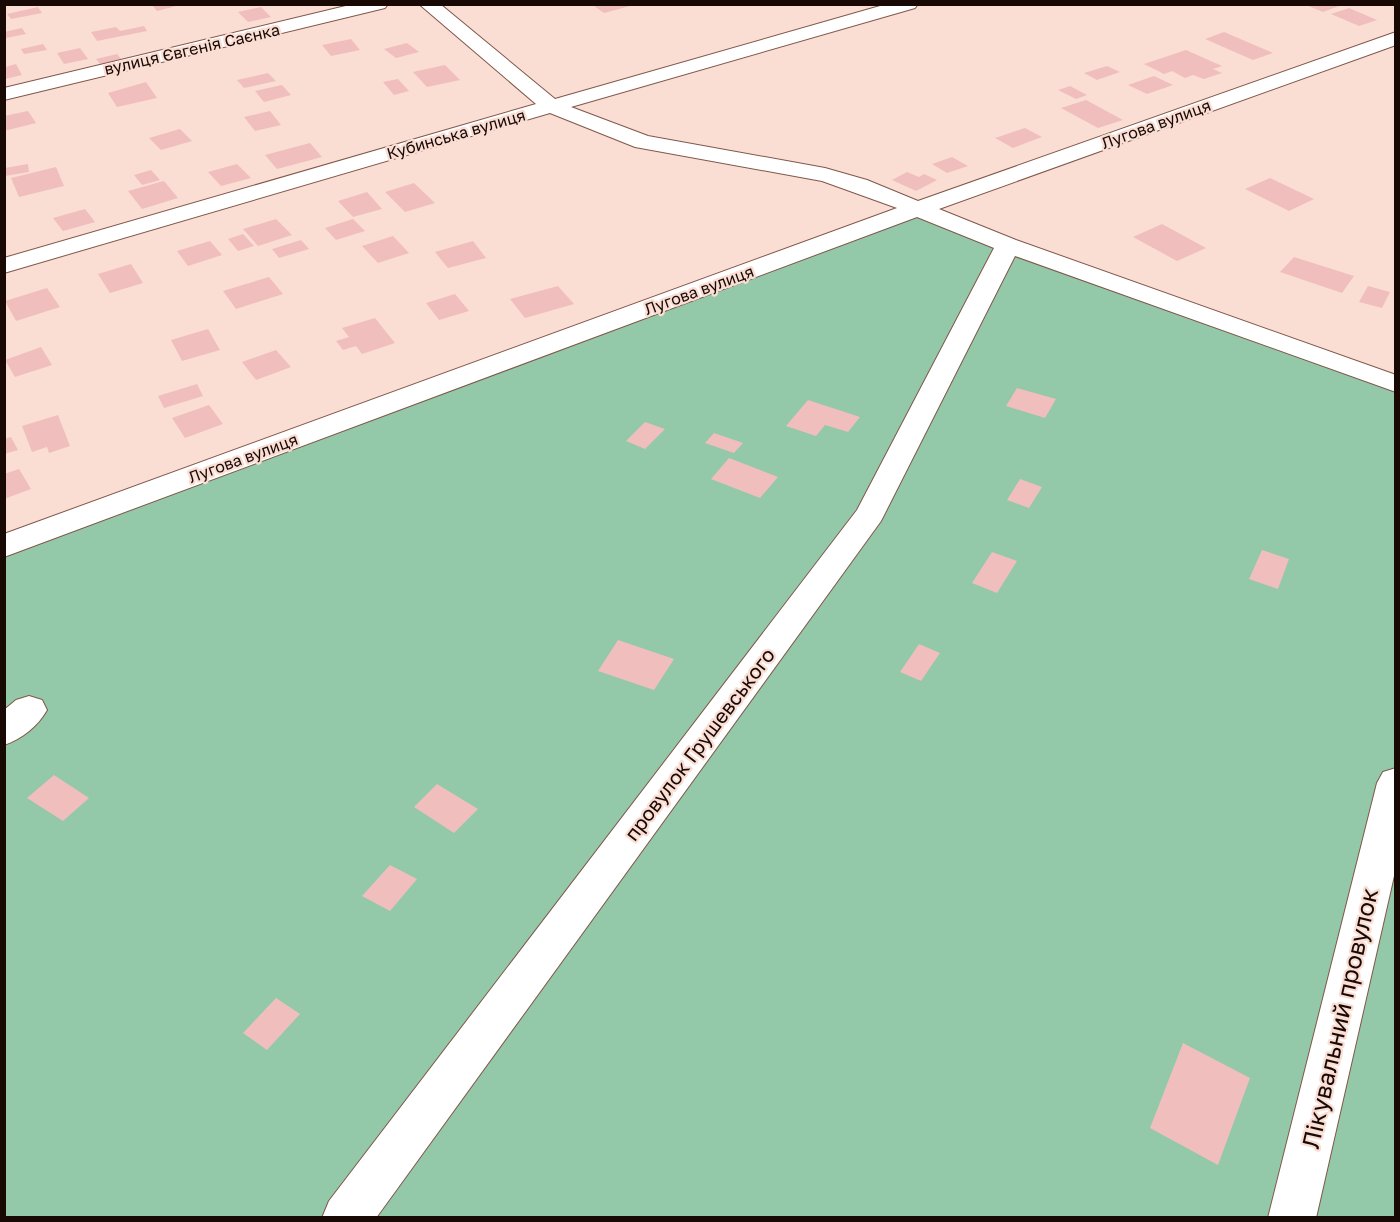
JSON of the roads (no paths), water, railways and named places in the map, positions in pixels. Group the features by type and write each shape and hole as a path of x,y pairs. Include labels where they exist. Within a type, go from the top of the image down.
{"street":[{"name":"вулиця Євгенія Саєнка","path":"4,94 379,4"},
{"path":"428,4 488,51 551,106 643,142 825,175 859,185 1008,245 1395,384"},
{"name":"Кубинська вулиця","path":"4,266 909,4"},
{"name":"Лугова вулиця","path":"4,546 917,209 1395,38"},
{"name":"провулок Грушевського","path":"346,1218 870,514 1008,245"},
{"name":"Лікувальний провулок","path":"1292,1218 1395,783"}]}
